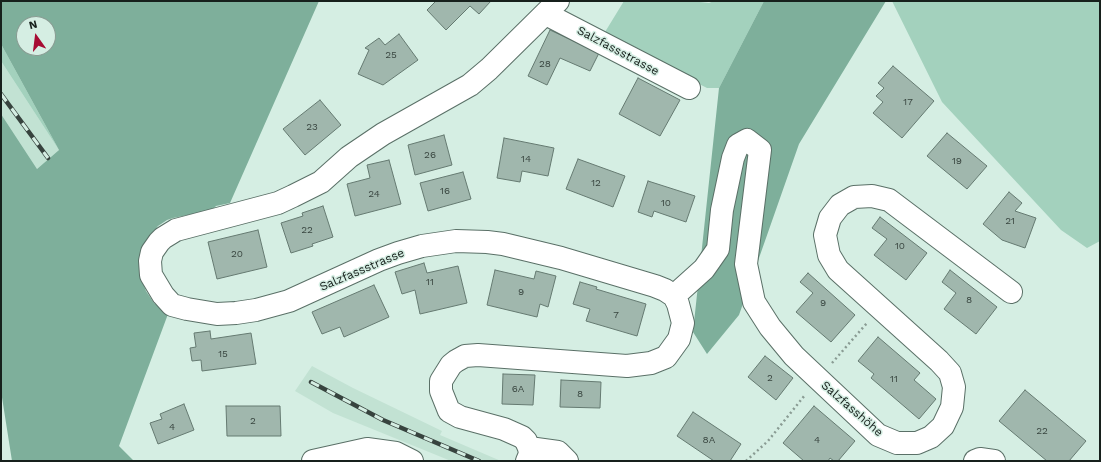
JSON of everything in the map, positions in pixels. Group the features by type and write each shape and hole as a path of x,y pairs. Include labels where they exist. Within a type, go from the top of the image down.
{"street":[{"name":"Salzfassstrasse","path":"674,296 665,290 654,286 561,258 517,247 486,242 456,241 422,246 379,260 289,301 256,310 217,314 172,305 163,295 151,275 150,261 152,252 158,242 176,230 278,203 322,182 349,157 378,137 470,85 489,69 552,5 689,88"},
{"name":"Salzfasshöhe","path":"674,296 704,269 718,249 722,210 733,158 738,145 747,140 760,150 746,264 754,302 770,327 790,351 823,373 878,435 897,443 919,442 931,437 943,426 952,407 954,387 950,373 939,361 838,270 829,255 825,235 830,218 840,205 854,197 872,196 889,200 1011,292"},
{"path":"567,461 558,452 528,454 526,441 522,437 460,417 449,411 441,390 441,381 451,365 464,356 478,355 627,366 651,363 666,357 679,339 683,323 678,304 674,296"},
{"path":"313,461 367,449 396,453 412,461"},
{"path":"975,461 980,459 994,461"}],"path":[{"path":"746,461 768,441 823,373 880,307"}],"shaded area":[{"path":"1,1 319,1 230,203 216,206 212,210 167,220 158,226 147,240 141,255 143,283 146,291 154,303 168,314 119,446 134,461 12,461 1,391 1,114 37,169 59,150 1,44"},
{"path":"624,1 697,1 709,3 714,1 764,1 719,88 707,88 642,55 643,51 605,32"},
{"path":"764,1 886,1 799,144 739,315 707,354 693,332 719,88"},
{"path":"892,1 1100,1 1100,241 1087,248 1061,230 942,102"},
{"path":"1,44 59,150 1,61"},
{"path":"1,61 59,150 37,169 1,114"},
{"path":"312,366 353,388 442,431 440,435 501,461 451,461 333,413 295,391"}],"building":[{"path":"436,1 491,1 479,14 470,6 446,30 427,10"},
{"path":"550,30 599,53 590,71 560,58 547,85 528,76"},
{"path":"399,34 418,60 383,85 358,74 369,50 365,48 379,38 385,45"},
{"path":"893,66 934,101 902,138 873,113 883,102 876,96 884,88 878,83"},
{"path":"638,78 680,100 660,136 619,114"},
{"path":"320,100 341,125 305,155 283,129"},
{"path":"947,133 987,166 967,189 927,156"},
{"path":"444,135 452,165 415,175 408,145"},
{"path":"504,138 554,148 548,176 522,171 520,182 497,178"},
{"path":"578,159 625,176 613,207 566,189"},
{"path":"389,160 401,204 355,216 347,184 370,178 367,165"},
{"path":"463,172 471,199 428,211 420,183"},
{"path":"648,181 695,196 686,222 654,211 652,217 638,212"},
{"path":"1009,192 1022,203 1015,211 1036,218 1025,248 1002,240 983,224"},
{"path":"323,206 333,237 312,244 313,246 291,253 281,223 303,216 302,213"},
{"path":"880,217 927,253 906,280 874,255 887,239 872,228"},
{"path":"258,230 267,267 217,279 208,242"},
{"path":"424,263 427,273 458,266 467,303 420,314 415,290 402,294 395,272"},
{"path":"495,270 534,279 536,271 556,276 548,307 540,304 537,317 487,305"},
{"path":"950,270 997,307 976,334 944,309 956,293 942,282"},
{"path":"808,273 855,315 831,342 796,312 813,293 800,282"},
{"path":"580,282 597,287 596,289 646,304 637,336 586,321 590,309 573,304"},
{"path":"374,285 389,317 344,337 340,327 322,334 312,312"},
{"path":"210,331 211,339 251,333 256,364 202,371 201,360 192,361 190,348 196,347 194,333"},
{"path":"878,337 920,373 914,380 936,399 919,419 871,378 874,374 858,361"},
{"path":"765,356 793,378 776,400 748,377"},
{"path":"503,374 535,375 533,405 502,404"},
{"path":"561,380 601,382 600,408 560,407"},
{"path":"1025,390 1086,441 1069,461 1047,461 999,421"},
{"path":"184,404 194,430 158,444 150,423 162,419 160,414"},
{"path":"226,406 280,406 281,436 227,436"},
{"path":"814,406 855,441 838,461 834,461 830,458 828,461 804,461 783,443"},
{"path":"693,412 741,444 730,461 714,461 677,436"}],"railway":[{"path":"1,94 48,158"},
{"path":"311,382 383,420 479,461"}]}
